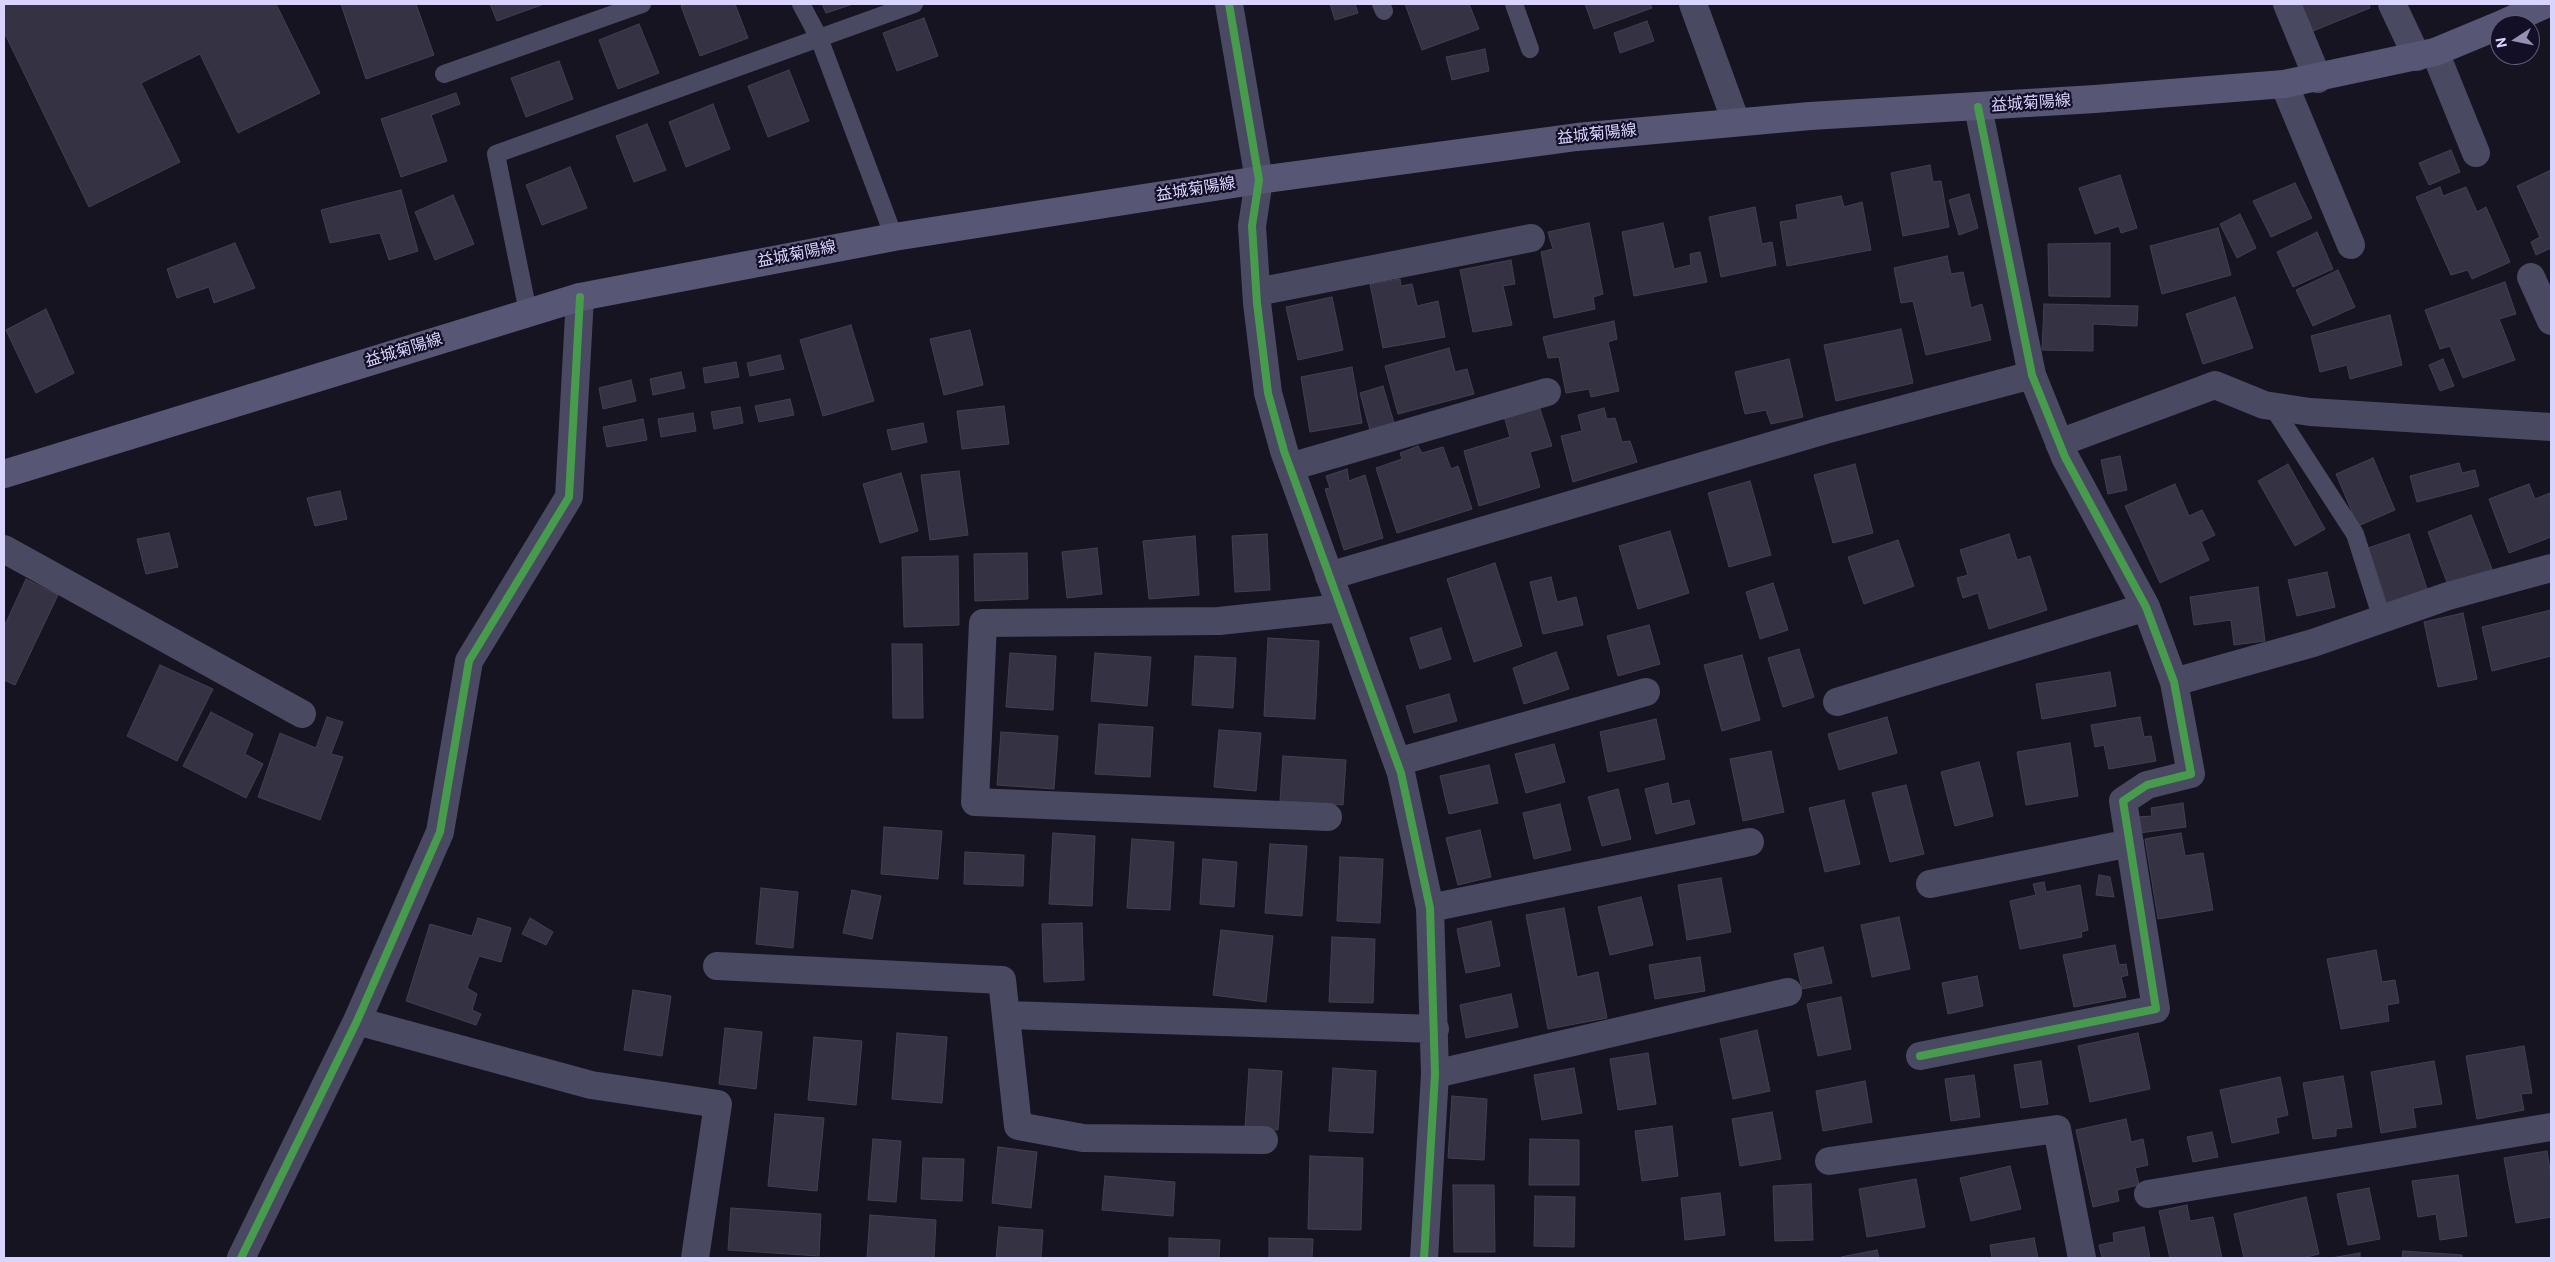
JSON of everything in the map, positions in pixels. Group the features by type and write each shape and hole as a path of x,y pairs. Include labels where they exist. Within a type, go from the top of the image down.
{"main road":[{"name":"益城菊陽線","path":"2522,15 2546,4"},
{"name":"益城菊陽線","path":"4,474 580,297 894,237 1260,180 1577,137 1736,122 1978,107 2284,84 2318,79 2426,54 2490,29"}],"street":[{"path":"1229,4 1260,180 1252,226 1268,393 1290,467 1397,762 1430,908 1435,1074 1424,1258"},
{"path":"1693,4 1736,122"},
{"path":"2287,4 2318,79"},
{"path":"2392,4 2426,54 2476,153"},
{"path":"2284,84 2351,245"},
{"path":"1920,1056 2156,1009 2123,801 2148,785 2191,774 2174,682 2146,608 2059,443 2032,375 1978,107"},
{"path":"1257,292 1531,238"},
{"path":"2531,277 2551,321"},
{"path":"241,1258 357,1020 440,832 469,661 569,497 580,297"},
{"path":"1329,576 1824,430 2032,375"},
{"path":"2059,443 2215,386 2272,406 2310,412 2551,427"},
{"path":"1290,467 1547,392"},
{"path":"4,549 302,714"},
{"path":"2174,682 2314,643 2448,596 2551,568"},
{"path":"1328,817 975,802 983,623 1219,621 1341,608"},
{"path":"1837,702 2146,608"},
{"path":"1397,762 1646,692"},
{"path":"1430,908 1750,842"},
{"path":"1930,884 2130,843"},
{"path":"717,966 1002,980 1008,1015 1018,1126 1083,1138 1264,1140"},
{"path":"1435,1074 1788,992"},
{"path":"1008,1015 1435,1029"},
{"path":"357,1020 591,1085 718,1104 695,1258"},
{"path":"2148,1194 2551,1127"},
{"path":"1829,1161 2056,1129 2082,1258"}],"lane":[{"path":"444,74 642,4"},
{"path":"801,4 819,38 894,237"},
{"path":"528,312 496,154 914,4"},
{"path":"1514,4 1530,49"},
{"path":"2272,406 2354,534 2382,619"}],"building":[{"path":"4,4 276,4 320,93 238,133 200,54 141,83 180,162 89,207 4,32"},
{"path":"341,4 416,4 434,55 366,79"},
{"path":"490,4 544,4 497,21"},
{"path":"687,4 735,4 748,38 700,56 681,6"},
{"path":"822,4 853,4 826,13"},
{"path":"1330,4 1355,4 1358,13 1335,20"},
{"path":"1405,4 1469,4 1479,29 1422,50"},
{"path":"1585,4 1650,4 1652,8 1594,29"},
{"path":"2301,4 2369,4 2370,8 2313,31"},
{"path":"924,18 938,56 897,71 883,33"},
{"path":"1647,21 1654,41 1620,53 1614,33"},
{"path":"639,24 659,73 618,89 599,40"},
{"path":"1485,49 1489,71 1452,80 1446,57"},
{"path":"559,61 573,99 526,117 511,78"},
{"path":"789,70 809,121 768,137 748,86"},
{"path":"456,93 460,104 431,115 447,161 401,177 381,119"},
{"path":"713,104 730,149 686,167 669,122"},
{"path":"647,124 666,170 634,182 616,136"},
{"path":"2451,150 2460,172 2429,185 2419,163"},
{"path":"1930,165 1933,182 1941,181 1949,227 1903,236 1891,173"},
{"path":"570,167 587,208 542,225 526,185"},
{"path":"2551,170 2551,248 2536,255 2531,242 2540,237 2517,186"},
{"path":"2120,175 2137,228 2121,233 2119,226 2095,234 2079,188"},
{"path":"2295,183 2312,218 2271,237 2253,201"},
{"path":"2440,187 2443,196 2466,187 2477,212 2486,207 2510,262 2472,279 2468,270 2451,275 2416,197"},
{"path":"401,190 418,251 389,260 380,233 330,243 321,210"},
{"path":"1969,194 1978,228 1959,235 1949,200"},
{"path":"453,195 474,244 435,260 415,212"},
{"path":"1841,196 1844,207 1862,202 1871,250 1787,266 1780,222 1798,219 1796,205"},
{"path":"1755,207 1762,244 1772,242 1776,265 1721,277 1709,217"},
{"path":"2240,214 2256,248 2237,258 2220,224"},
{"path":"1589,223 1603,294 1593,297 1595,309 1554,318 1541,252 1553,249 1548,232"},
{"path":"1663,223 1674,269 1691,265 1690,254 1700,252 1707,282 1634,296 1622,232"},
{"path":"2218,228 2231,275 2162,294 2150,246"},
{"path":"2317,232 2333,269 2293,287 2277,252"},
{"path":"235,243 255,288 214,303 209,287 177,298 167,269"},
{"path":"2110,243 2110,297 2049,296 2048,244"},
{"path":"1947,256 1951,274 1963,272 1971,308 1982,304 1991,340 1926,355 1913,301 1901,303 1894,268"},
{"path":"1511,260 1515,284 1503,286 1512,325 1473,332 1460,270"},
{"path":"2338,270 2355,307 2313,326 2296,290"},
{"path":"1400,279 1401,286 1412,284 1417,306 1438,301 1445,337 1383,348 1370,284"},
{"path":"2505,282 2516,314 2499,319 2515,360 2463,378 2450,346 2440,349 2425,310"},
{"path":"1332,297 1343,350 1298,360 1286,307"},
{"path":"2235,297 2253,348 2203,364 2186,314"},
{"path":"2044,304 2138,306 2137,326 2093,324 2093,351 2042,350"},
{"path":"46,309 74,373 36,393 6,330"},
{"path":"2390,315 2402,365 2350,379 2347,365 2320,372 2311,336"},
{"path":"1614,321 1617,339 1608,342 1619,391 1591,397 1589,389 1566,393 1559,357 1548,358 1543,337"},
{"path":"851,325 874,401 823,416 800,340"},
{"path":"1901,329 1913,383 1836,401 1824,345"},
{"path":"970,330 983,385 944,395 930,339"},
{"path":"1449,348 1455,372 1467,369 1474,394 1398,414 1385,366"},
{"path":"780,355 784,369 750,376 747,363"},
{"path":"1789,359 1803,417 1771,424 1766,410 1745,414 1735,372"},
{"path":"2443,359 2454,386 2440,391 2429,365"},
{"path":"736,362 739,377 705,383 703,368"},
{"path":"1352,367 1362,423 1310,432 1301,377"},
{"path":"681,372 685,388 653,395 650,379"},
{"path":"631,380 636,401 603,409 599,388"},
{"path":"1383,386 1394,423 1370,430 1360,393"},
{"path":"790,399 794,415 759,422 755,406"},
{"path":"1004,406 1009,444 962,449 957,411"},
{"path":"1539,406 1552,446 1530,452 1540,487 1479,506 1464,451 1510,437 1504,416"},
{"path":"740,407 743,423 714,429 711,412"},
{"path":"1604,408 1607,419 1615,418 1622,442 1630,441 1637,462 1573,482 1561,436 1582,431 1578,415"},
{"path":"693,413 696,431 661,437 658,419"},
{"path":"643,419 647,440 607,447 603,427"},
{"path":"923,423 927,442 892,450 887,430"},
{"path":"1418,446 1422,453 1443,447 1451,469 1458,466 1472,509 1397,533 1376,468 1402,459 1400,453"},
{"path":"2120,456 2127,490 2108,494 2101,460"},
{"path":"2373,458 2395,510 2358,526 2336,474"},
{"path":"2459,463 2462,473 2475,470 2479,486 2417,502 2410,476"},
{"path":"1855,464 1873,533 1833,543 1814,475"},
{"path":"2288,464 2325,529 2295,546 2258,481"},
{"path":"1347,469 1349,481 1365,475 1383,538 1344,550 1325,489 1330,488 1326,476"},
{"path":"959,471 968,535 930,540 921,475"},
{"path":"901,473 918,531 880,543 863,484"},
{"path":"1750,481 1771,555 1729,567 1708,493"},
{"path":"2175,484 2189,516 2202,510 2215,535 2201,542 2209,560 2160,583 2125,506"},
{"path":"2529,484 2535,499 2550,493 2551,537 2509,553 2489,499"},
{"path":"340,491 347,519 315,526 307,498"},
{"path":"2471,515 2492,569 2448,585 2428,532"},
{"path":"1670,531 1689,593 1638,609 1619,546"},
{"path":"169,533 178,567 146,574 137,539"},
{"path":"1267,534 1270,590 1235,592 1232,536"},
{"path":"2009,534 2017,560 2030,556 2047,610 1989,629 1978,593 1963,598 1957,578 1968,575 1960,550"},
{"path":"2409,534 2429,595 2389,609 2368,548"},
{"path":"1195,536 1199,595 1149,599 1143,541"},
{"path":"1898,540 1914,586 1864,604 1848,557"},
{"path":"1097,548 1102,594 1067,598 1062,552"},
{"path":"1027,553 1028,599 975,601 974,554"},
{"path":"958,556 959,625 904,627 902,557"},
{"path":"1495,563 1522,646 1474,662 1447,579"},
{"path":"2327,572 2335,607 2297,616 2288,580"},
{"path":"1551,577 1557,602 1576,597 1583,625 1543,634 1530,582"},
{"path":"26,579 58,595 15,685 4,680 4,627"},
{"path":"1773,583 1788,630 1760,639 1746,592"},
{"path":"2258,587 2265,641 2234,645 2231,620 2194,625 2190,597"},
{"path":"2551,610 2551,656 2492,671 2482,627"},
{"path":"2463,613 2477,679 2438,687 2424,622"},
{"path":"1649,625 1660,664 1618,676 1607,636"},
{"path":"1441,628 1451,659 1420,669 1410,638"},
{"path":"1268,638 1319,641 1315,719 1264,716"},
{"path":"892,644 922,644 923,718 893,718"},
{"path":"1799,649 1814,697 1783,707 1768,658"},
{"path":"1556,652 1569,689 1524,704 1513,668"},
{"path":"1010,653 1056,656 1053,710 1006,707"},
{"path":"1095,653 1151,657 1147,706 1091,701"},
{"path":"1742,655 1760,720 1722,731 1704,665"},
{"path":"1195,656 1236,658 1233,708 1192,705"},
{"path":"160,665 213,689 177,761 127,736"},
{"path":"2110,672 2116,706 2042,719 2036,684"},
{"path":"1449,694 1457,721 1414,733 1406,706"},
{"path":"211,712 253,734 245,754 263,764 246,798 183,766"},
{"path":"327,717 343,722 331,754 343,757 320,820 258,797 280,733 316,748"},
{"path":"1887,717 1897,753 1839,770 1828,734"},
{"path":"2140,717 2144,737 2151,736 2156,761 2109,769 2104,745 2095,747 2091,725"},
{"path":"1656,719 1665,759 1608,772 1600,732"},
{"path":"1099,724 1153,727 1150,777 1095,774"},
{"path":"1219,730 1261,733 1256,791 1214,787"},
{"path":"1001,732 1058,736 1054,789 997,785"},
{"path":"2070,743 2078,796 2026,805 2017,752"},
{"path":"1554,744 1565,782 1526,793 1515,754"},
{"path":"1771,751 1784,812 1743,821 1730,759"},
{"path":"1283,756 1346,760 1343,805 1280,801"},
{"path":"1979,762 1993,816 1955,826 1941,772"},
{"path":"1489,765 1498,803 1449,814 1440,776"},
{"path":"1668,783 1672,804 1689,800 1695,824 1656,834 1645,789"},
{"path":"1906,785 1924,854 1890,862 1872,793"},
{"path":"1618,789 1631,839 1602,846 1588,797"},
{"path":"1844,800 1860,864 1825,872 1809,808"},
{"path":"2183,803 2186,827 2139,833 2137,817 2152,816 2151,808"},
{"path":"1560,804 1571,850 1534,859 1523,813"},
{"path":"884,827 942,831 938,879 881,874"},
{"path":"1480,830 1491,877 1458,885 1446,838"},
{"path":"1053,833 1095,836 1092,906 1049,904"},
{"path":"2181,833 2185,856 2203,853 2213,910 2158,919 2145,839"},
{"path":"1132,839 1174,842 1170,910 1127,908"},
{"path":"1270,844 1307,846 1302,916 1265,913"},
{"path":"965,852 1024,855 1023,886 964,884"},
{"path":"1340,857 1383,859 1380,923 1337,921"},
{"path":"1203,859 1237,862 1234,907 1200,904"},
{"path":"2099,875 2110,877 2114,897 2096,895"},
{"path":"1721,878 1731,932 1687,940 1678,885"},
{"path":"2044,882 2046,892 2080,885 2088,930 2081,932 2082,937 2020,949 2010,901 2036,895 2033,884"},
{"path":"761,888 798,892 793,948 756,944"},
{"path":"852,890 881,896 872,939 843,933"},
{"path":"1641,897 1653,945 1610,955 1598,907"},
{"path":"1564,908 1577,977 1598,972 1607,1018 1548,1029 1526,915"},
{"path":"1899,917 1910,969 1872,977 1861,925"},
{"path":"478,918 511,928 501,962 479,956 467,988 477,994 472,1010 481,1014 476,1025 406,1001 430,924 472,936"},
{"path":"530,918 553,932 546,945 522,934"},
{"path":"1491,921 1500,966 1466,973 1457,929"},
{"path":"1082,923 1084,980 1044,982 1042,924"},
{"path":"1221,930 1273,936 1266,1002 1213,995"},
{"path":"1332,937 1375,939 1373,1003 1329,1002"},
{"path":"2115,945 2119,965 2126,964 2128,975 2121,977 2126,997 2074,1007 2063,955"},
{"path":"1823,947 1832,983 1802,989 1794,954"},
{"path":"2376,950 2382,982 2395,980 2399,1003 2387,1005 2389,1021 2341,1029 2327,959"},
{"path":"1700,957 1705,991 1655,999 1649,965"},
{"path":"1977,976 1983,1006 1948,1014 1942,983"},
{"path":"633,990 671,996 662,1056 624,1050"},
{"path":"1511,994 1518,1027 1466,1038 1460,1005"},
{"path":"1841,997 1851,1049 1818,1056 1807,1004"},
{"path":"725,1028 762,1032 756,1089 719,1084"},
{"path":"1757,1030 1770,1091 1733,1099 1720,1039"},
{"path":"897,1033 947,1037 942,1103 892,1099"},
{"path":"2138,1033 2150,1089 2090,1102 2078,1046"},
{"path":"814,1037 862,1041 856,1105 808,1100"},
{"path":"2524,1046 2532,1093 2521,1094 2524,1110 2477,1119 2466,1056"},
{"path":"1648,1053 1656,1104 1618,1110 1610,1059"},
{"path":"2041,1061 2048,1104 2021,1108 2014,1065"},
{"path":"2434,1061 2442,1104 2413,1108 2416,1127 2381,1133 2371,1072"},
{"path":"1333,1068 1376,1071 1373,1133 1329,1131"},
{"path":"1574,1068 1582,1113 1542,1120 1534,1075"},
{"path":"1249,1069 1282,1071 1278,1130 1245,1128"},
{"path":"1974,1075 1980,1117 1951,1121 1945,1079"},
{"path":"2343,1076 2352,1127 2336,1129 2336,1136 2313,1139 2303,1083"},
{"path":"2280,1077 2288,1115 2276,1118 2279,1133 2232,1143 2220,1090"},
{"path":"1865,1081 1872,1122 1823,1131 1816,1091"},
{"path":"1452,1096 1487,1099 1484,1160 1448,1158"},
{"path":"1772,1112 1781,1159 1740,1166 1732,1119"},
{"path":"775,1114 824,1118 817,1191 768,1186"},
{"path":"2126,1119 2131,1142 2143,1139 2148,1165 2135,1168 2139,1185 2117,1190 2119,1201 2093,1207 2076,1130"},
{"path":"1672,1126 1678,1176 1642,1181 1635,1131"},
{"path":"2212,1132 2218,1157 2193,1162 2187,1137"},
{"path":"873,1139 901,1141 896,1202 868,1200"},
{"path":"1530,1139 1579,1140 1579,1185 1529,1185"},
{"path":"998,1147 1037,1152 1031,1208 992,1203"},
{"path":"2547,1151 2551,1176 2551,1217 2516,1223 2504,1158"},
{"path":"1310,1156 1363,1158 1361,1230 1308,1229"},
{"path":"923,1158 964,1159 962,1201 921,1199"},
{"path":"2010,1166 2021,1209 1971,1221 1960,1178"},
{"path":"2458,1175 2467,1236 2440,1240 2436,1214 2418,1217 2412,1181"},
{"path":"1105,1176 1175,1182 1173,1216 1102,1210"},
{"path":"1916,1179 1925,1227 1867,1237 1859,1189"},
{"path":"1811,1184 1813,1240 1775,1241 1773,1186"},
{"path":"1453,1185 1494,1185 1495,1252 1454,1252"},
{"path":"2369,1188 2380,1239 2348,1245 2337,1194"},
{"path":"1720,1193 1725,1235 1685,1240 1681,1198"},
{"path":"1535,1196 1575,1197 1574,1247 1534,1246"},
{"path":"2306,1197 2319,1254 2302,1258 2244,1258 2234,1214"},
{"path":"2187,1205 2190,1221 2213,1217 2222,1258 2170,1258 2159,1211"},
{"path":"731,1208 821,1214 819,1256 728,1250"},
{"path":"870,1215 936,1220 934,1258 867,1258"},
{"path":"999,1227 1043,1230 1041,1258 996,1258"},
{"path":"2144,1227 2150,1258 2102,1258 2099,1245 2114,1242 2113,1233"},
{"path":"1169,1238 1220,1240 1219,1258 1169,1258"},
{"path":"1269,1238 1313,1239 1312,1258 1269,1258"},
{"path":"2034,1238 2038,1258 1992,1258 1990,1245"},
{"path":"1877,1250 1879,1258 1841,1258 1841,1257"},
{"path":"2403,1251 2462,1255 2462,1258 2402,1258"},
{"path":"2360,1253 2360,1258 2331,1258"}],"cycle path":[{"path":"1229,4 1259,180 1252,226 1257,303 1268,393 1284,451 1401,773 1430,908 1435,1074 1424,1258"},
{"path":"1920,1056 2156,1009 2123,801 2147,785 2191,774 2174,682 2146,607 2065,457 2032,375 1978,107"},
{"path":"241,1258 357,1021 440,832 469,661 569,497 580,297"}]}
